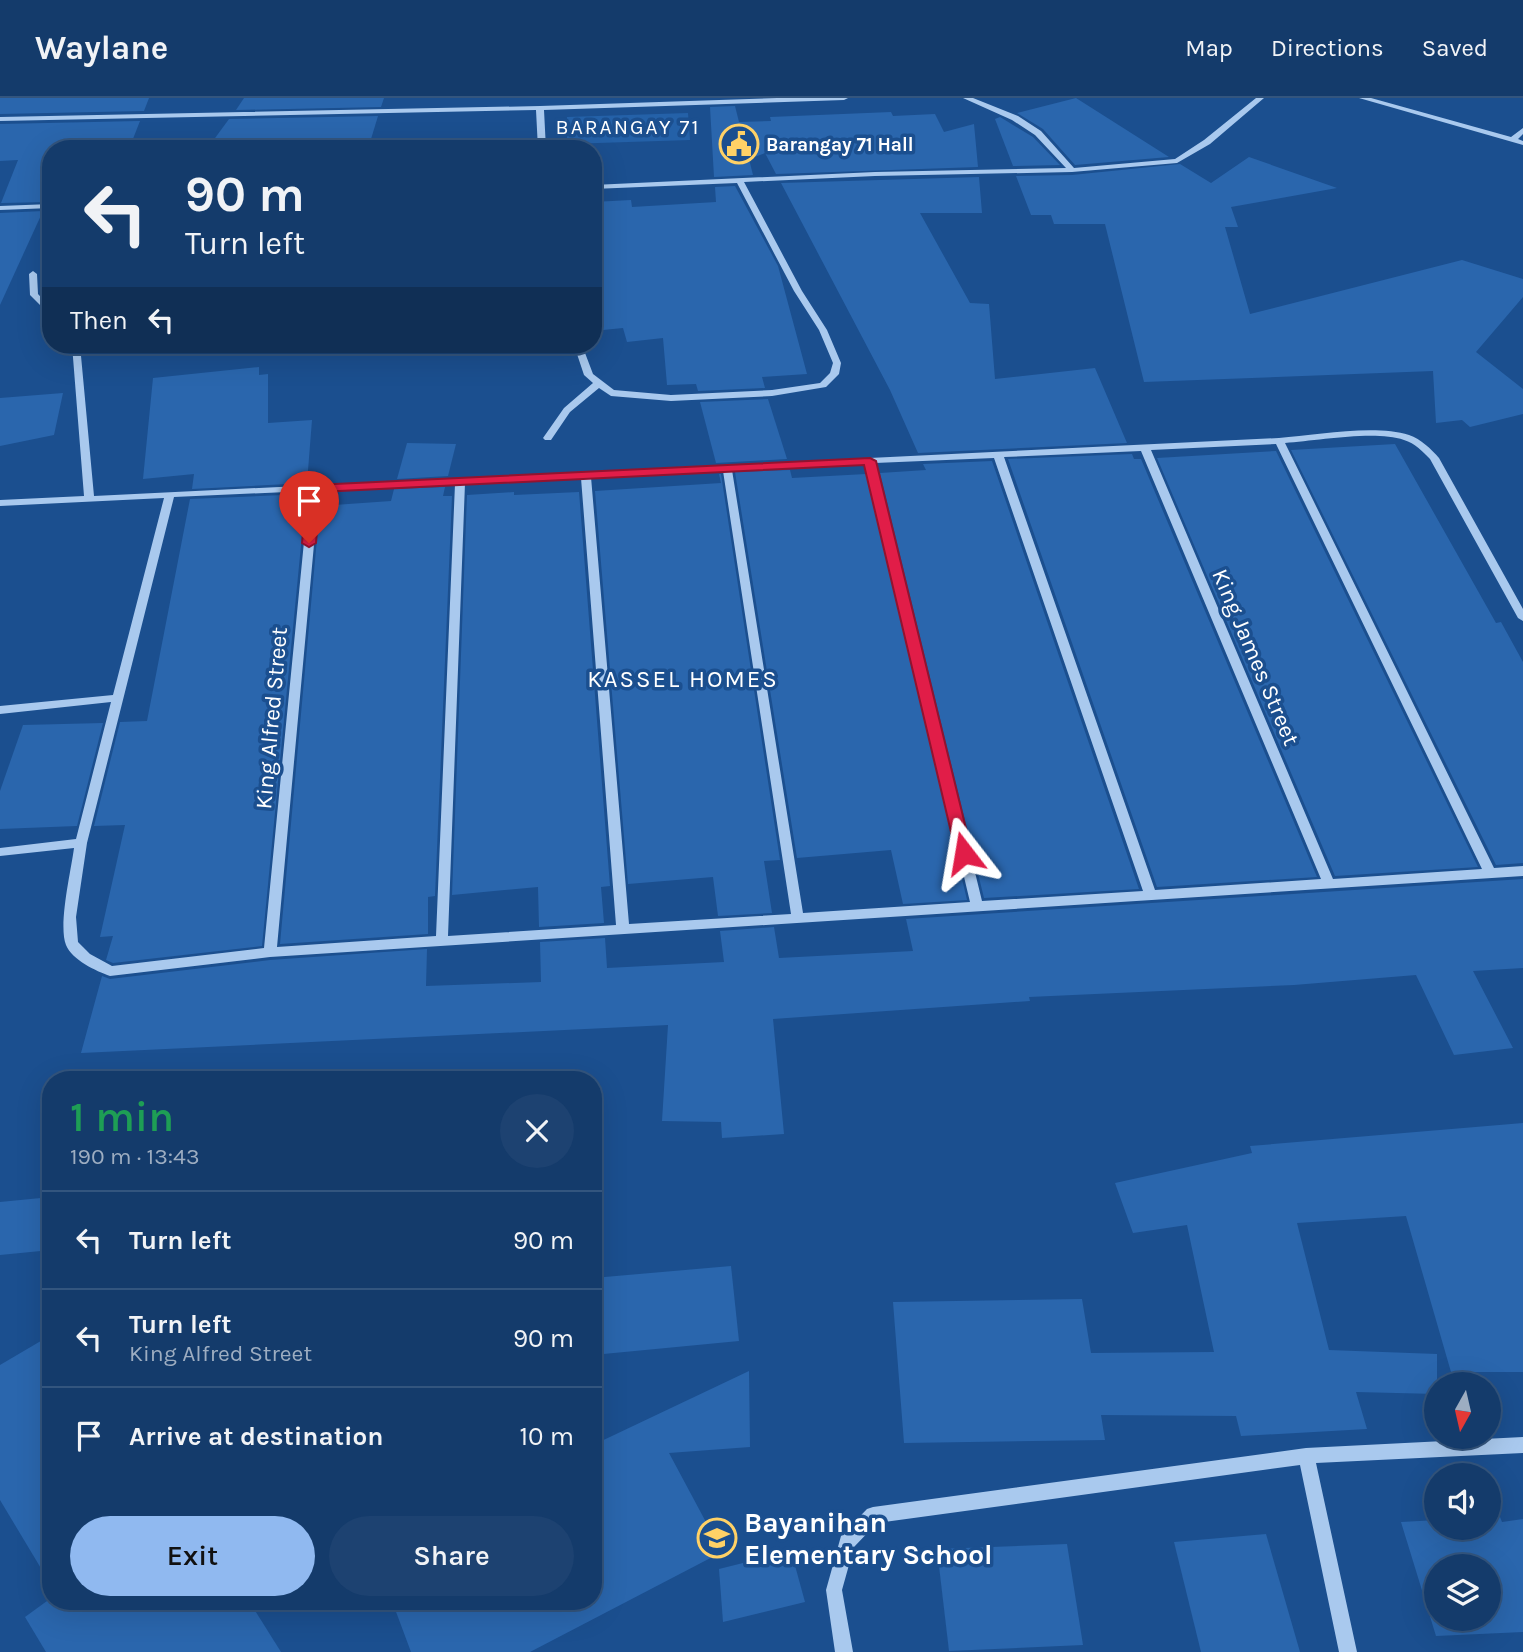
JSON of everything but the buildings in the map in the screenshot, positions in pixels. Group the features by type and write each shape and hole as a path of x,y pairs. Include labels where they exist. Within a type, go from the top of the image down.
{"street":[{"path":"0,119 540,108 844,98"},
{"path":"967,98 1015,118 1038,133 1072,170"},
{"path":"602,187 1072,170 1177,161 1207,142 1260,98"},
{"path":"1363,98 1523,143"},
{"path":"540,108 542,140"},
{"path":"1513,140 1523,130"},
{"path":"581,354 589,375 611,393 671,398 772,393 823,385 834,374 836,363 823,330 739,180"},
{"path":"0,208 42,206"},
{"path":"33,274 34,295 42,303"},
{"path":"77,354 89,499"},
{"path":"548,438 567,410 599,383"},
{"path":"0,503 1145,448 1373,433 1407,438 1421,445 1434,458 1523,618"},
{"path":"1279,441 1490,873"},
{"name":"King James Street","path":"1145,448 1329,883"},
{"path":"998,455 1150,894"},
{"path":"870,461 977,905"},
{"path":"727,468 798,918"},
{"path":"586,475 622,929"},
{"path":"442,940 460,481"},
{"name":"King Alfred Street","path":"270,952 314,488"},
{"path":"170,495 81,843 70,917 72,944 85,957 110,971 270,952 1523,871"},
{"path":"0,710 118,698"},
{"path":"0,852 81,843"},
{"path":"844,1652 834,1590 847,1542 873,1515 1306,1456 1523,1445"},
{"path":"1306,1456 1348,1652"}],"shaded area":[{"path":"688,113 690,140 602,143 602,140 567,140 567,117"}],"place":[{"name":"Barangay 71 Hall","path":"739,144"},
{"name":"Bayanihan Elementary School","path":"717,1538"}],"district":[{"name":"BARANGAY 71","path":"628,127"},
{"name":"KASSEL HOMES","path":"683,679"}],"route":[{"path":"309,543 314,488 870,461 964,853"}]}
